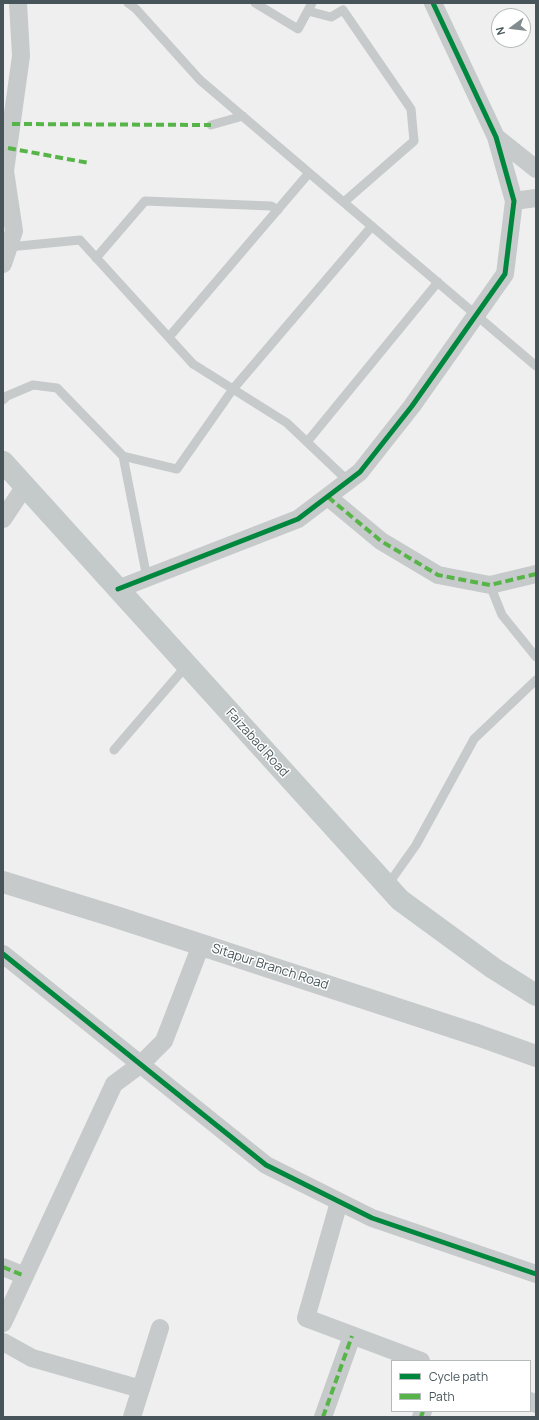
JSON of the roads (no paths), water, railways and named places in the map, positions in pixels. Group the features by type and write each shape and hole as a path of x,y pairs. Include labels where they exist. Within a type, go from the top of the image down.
{"main road":[{"name":"Faizabad Road","path":"3,462 400,900 486,964 536,995"}],"street":[{"path":"3,264 14,231 5,171 21,56 18,3"},
{"path":"118,589 298,519 360,472 412,406 505,274 514,201 496,138 433,3"},
{"path":"496,138 536,169"},
{"path":"514,201 536,198"},
{"path":"3,518 25,486"},
{"path":"328,496 381,541 438,575 490,586 536,574"},
{"name":"Sitapur Branch Road","path":"3,882 201,945 536,1056"},
{"path":"3,1323 114,1084 141,1064 164,1040 201,945"},
{"path":"3,954 266,1165 372,1218 536,1274"},
{"path":"339,1202 306,1318 418,1360"},
{"path":"3,1267 25,1276"},
{"path":"132,1417 160,1328"},
{"path":"323,1417 352,1336"},
{"path":"3,1342 32,1358 141,1388"}],"lane":[{"path":"128,3 136,9 200,80 536,366"},
{"path":"255,3 298,29 310,7 330,17 343,10 411,109 414,141 344,202"},
{"path":"211,125 243,116"},
{"path":"169,337 309,172"},
{"path":"96,258 145,200 271,206 278,210"},
{"path":"3,400 7,396 33,386 57,388 123,456 177,469 233,389 372,226"},
{"path":"9,247 80,240 193,364 287,423 348,481"},
{"path":"307,442 438,282"},
{"path":"123,456 147,578"},
{"path":"490,586 502,615 536,658"},
{"path":"114,750 187,665"},
{"path":"388,886 416,845 474,739 536,680"}]}
